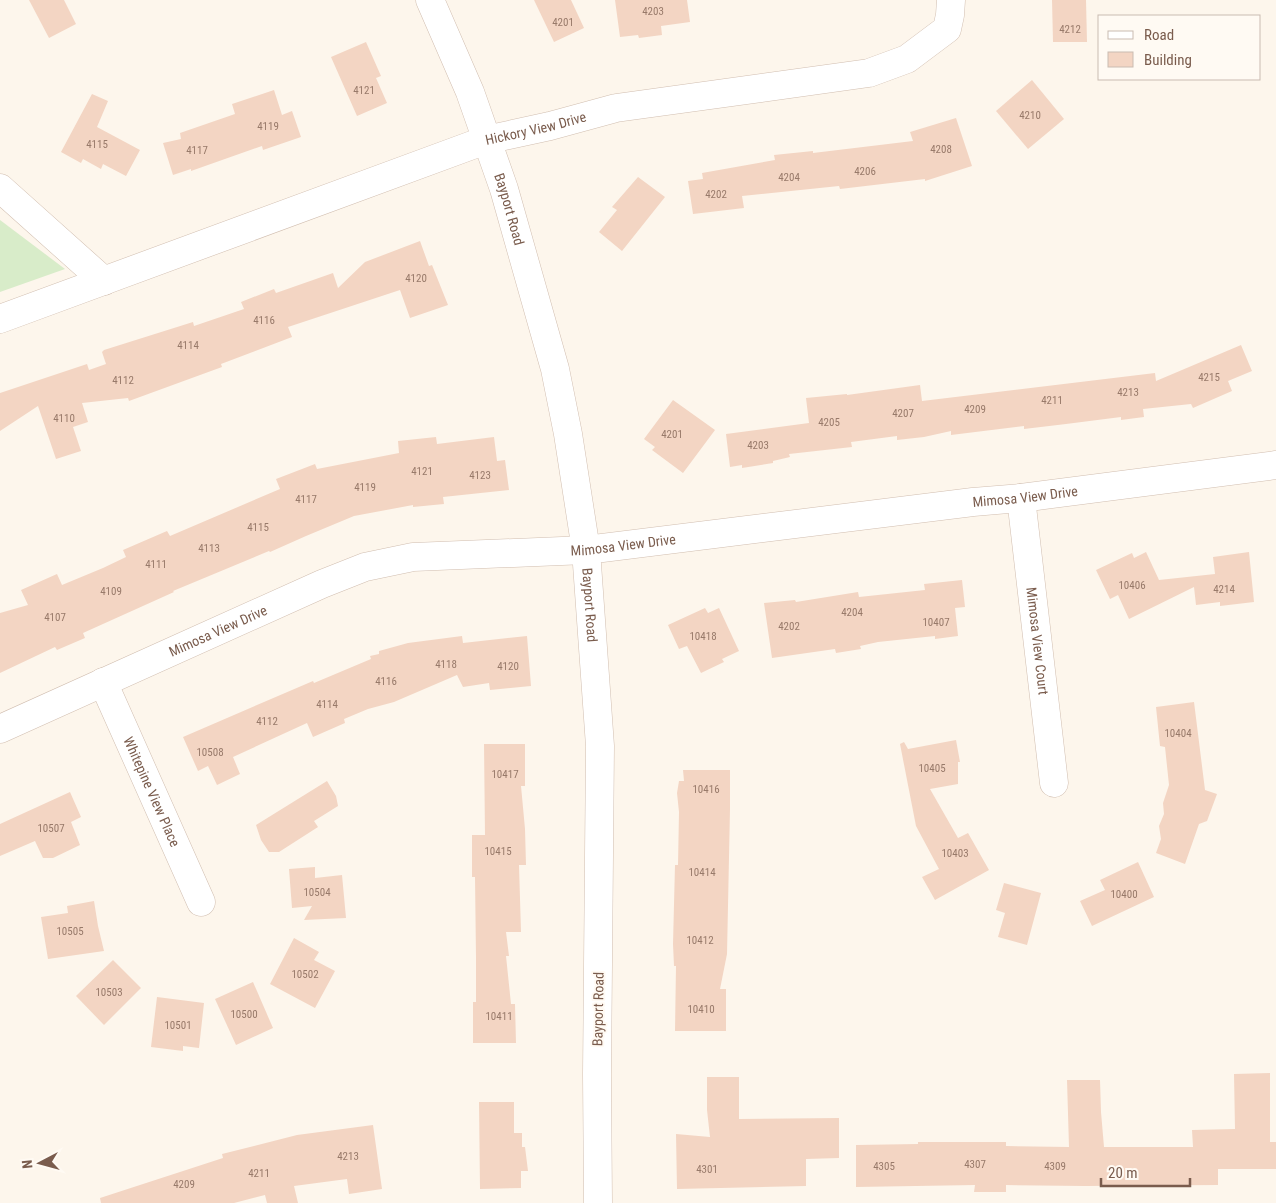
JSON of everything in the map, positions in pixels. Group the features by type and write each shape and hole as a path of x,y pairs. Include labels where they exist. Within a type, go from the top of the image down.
{"street":[{"name":"Bayport Road","path":"430,0 470,92 504,189 555,369 568,434 586,550 600,746 597,1065 598,1203"},
{"name":"Hickory View Drive","path":"0,319 486,140 550,126 616,108 869,73 907,59 947,29 951,0"},
{"path":"0,188 104,281"},
{"name":"Mimosa View Drive","path":"0,729 365,567 413,557 586,550 1021,498 1276,465"},
{"name":"Mimosa View Court","path":"1021,498 1054,784"},
{"name":"Whitepine View Place","path":"103,682 201,902"}],"green space":[{"path":"0,220 65,269 0,292"}],"building":[{"path":"29,0 64,0 76,24 49,38"},
{"path":"534,0 571,0 584,28 554,42"},
{"path":"615,0 687,0 690,22 661,26 662,35 639,38 638,35 620,37"},
{"path":"1052,0 1086,0 1087,42 1053,42"},
{"path":"366,42 381,76 376,78 387,103 357,116 331,57"},
{"path":"1032,80 1064,119 1028,149 996,111"},
{"path":"274,90 282,115 292,111 301,137 263,150 262,146 191,171 191,169 173,175 163,143 181,139 180,133 235,114 232,104"},
{"path":"92,94 108,101 97,127 140,150 126,176 103,164 101,169 83,159 81,163 61,152"},
{"path":"956,118 972,166 925,181 925,179 840,189 839,186 742,196 744,208 693,214 688,181 703,179 702,173 775,160 774,155 813,151 813,153 913,141 910,132"},
{"path":"638,177 665,197 622,251 599,232 617,210 612,207"},
{"path":"420,241 429,266 432,265 448,305 410,318 400,290 288,327 292,337 221,364 222,367 129,401 128,398 82,403 88,422 73,427 81,451 56,459 38,406 0,431 0,393 87,364 89,370 106,364 102,352 104,350 193,322 194,326 244,309 241,302 274,289 276,293 333,273 338,288 365,262"},
{"path":"1241,345 1252,371 1228,381 1232,391 1193,408 1191,404 1143,409 1144,417 1121,420 1121,417 1024,429 1024,426 951,435 951,431 897,440 897,436 851,442 852,447 789,454 790,457 773,461 773,463 742,468 742,465 730,467 726,434 809,423 806,398 847,395 920,385 922,401 1155,373 1156,381"},
{"path":"673,400 715,430 683,473 652,450 655,447 644,439"},
{"path":"436,437 437,444 494,437 497,461 505,460 509,490 443,497 444,504 413,507 413,505 354,516 173,591 83,633 85,638 57,650 55,647 0,673 0,613 28,605 21,590 57,574 62,585 103,568 126,557 123,550 167,531 170,536 280,489 276,479 315,464 317,469 399,453 398,441"},
{"path":"1146,552 1159,580 1215,574 1213,557 1249,552 1254,602 1220,606 1220,602 1196,605 1194,587 1129,619 1118,595 1110,599 1096,570 1132,553 1134,558"},
{"path":"962,580 965,607 955,608 958,636 935,639 935,636 878,642 860,646 861,649 836,653 835,649 772,658 764,603 795,600 796,602 858,592 859,597 925,590 924,584"},
{"path":"705,608 708,613 719,608 739,651 722,659 724,662 701,673 687,646 679,649 668,625"},
{"path":"462,636 463,643 527,636 531,686 490,690 489,683 463,687 457,675 394,702 368,709 344,719 345,723 313,737 307,723 233,757 240,774 217,785 208,766 198,771 183,737 313,681 314,683 371,659 370,656 379,654 379,651 408,643"},
{"path":"1194,702 1205,790 1217,794 1207,821 1199,824 1185,864 1156,853 1161,839 1159,826 1164,814 1163,803 1169,785 1165,747 1160,746 1156,707"},
{"path":"956,740 960,762 958,762 958,784 930,789 958,838 968,833 989,870 935,900 922,877 939,869 916,826 900,744 904,742 908,749"},
{"path":"484,744 525,744 525,786 521,786 526,865 519,865 521,932 506,932 509,956 506,956 511,1004 515,1004 516,1043 473,1043 473,1002 476,1002 476,958 475,877 472,877 472,835 485,835"},
{"path":"683,770 730,770 727,954 720,989 726,989 726,1031 675,1031 676,966 674,966 673,944 675,865 678,865 679,812 677,793 679,781 684,781"},
{"path":"327,781 336,796 338,806 314,821 318,827 279,852 269,852 261,840 256,825"},
{"path":"70,792 81,817 71,822 80,845 53,858 43,858 35,841 0,856 0,824"},
{"path":"1138,862 1154,897 1092,926 1080,901 1105,890 1100,880"},
{"path":"315,867 315,878 342,875 346,918 304,920 312,906 292,908 289,869"},
{"path":"1004,883 1041,893 1027,945 998,937 1005,913 996,910"},
{"path":"94,901 104,951 48,959 41,917 68,913 67,906"},
{"path":"294,938 319,952 314,960 335,971 315,1008 270,984"},
{"path":"113,960 141,988 104,1025 76,996"},
{"path":"253,982 273,1028 236,1045 215,999"},
{"path":"157,997 204,1003 199,1048 183,1046 183,1051 151,1047"},
{"path":"1270,1073 1270,1142 1276,1142 1276,1169 1218,1169 1218,1185 1006,1185 1006,1192 974,1192 975,1185 856,1187 856,1145 918,1144 918,1142 1006,1142 1006,1146 1069,1147 1067,1080 1100,1080 1104,1147 1193,1147 1192,1130 1235,1129 1234,1074"},
{"path":"707,1077 739,1077 739,1119 839,1118 839,1158 806,1159 806,1186 677,1189 676,1134 710,1137 707,1110"},
{"path":"479,1102 514,1102 514,1133 522,1133 522,1147 525,1147 528,1171 521,1171 521,1188 480,1189"},
{"path":"373,1125 382,1189 349,1194 347,1179 294,1186 298,1203 267,1203 265,1195 234,1203 101,1203 100,1198 223,1158 222,1154 297,1135"}]}
